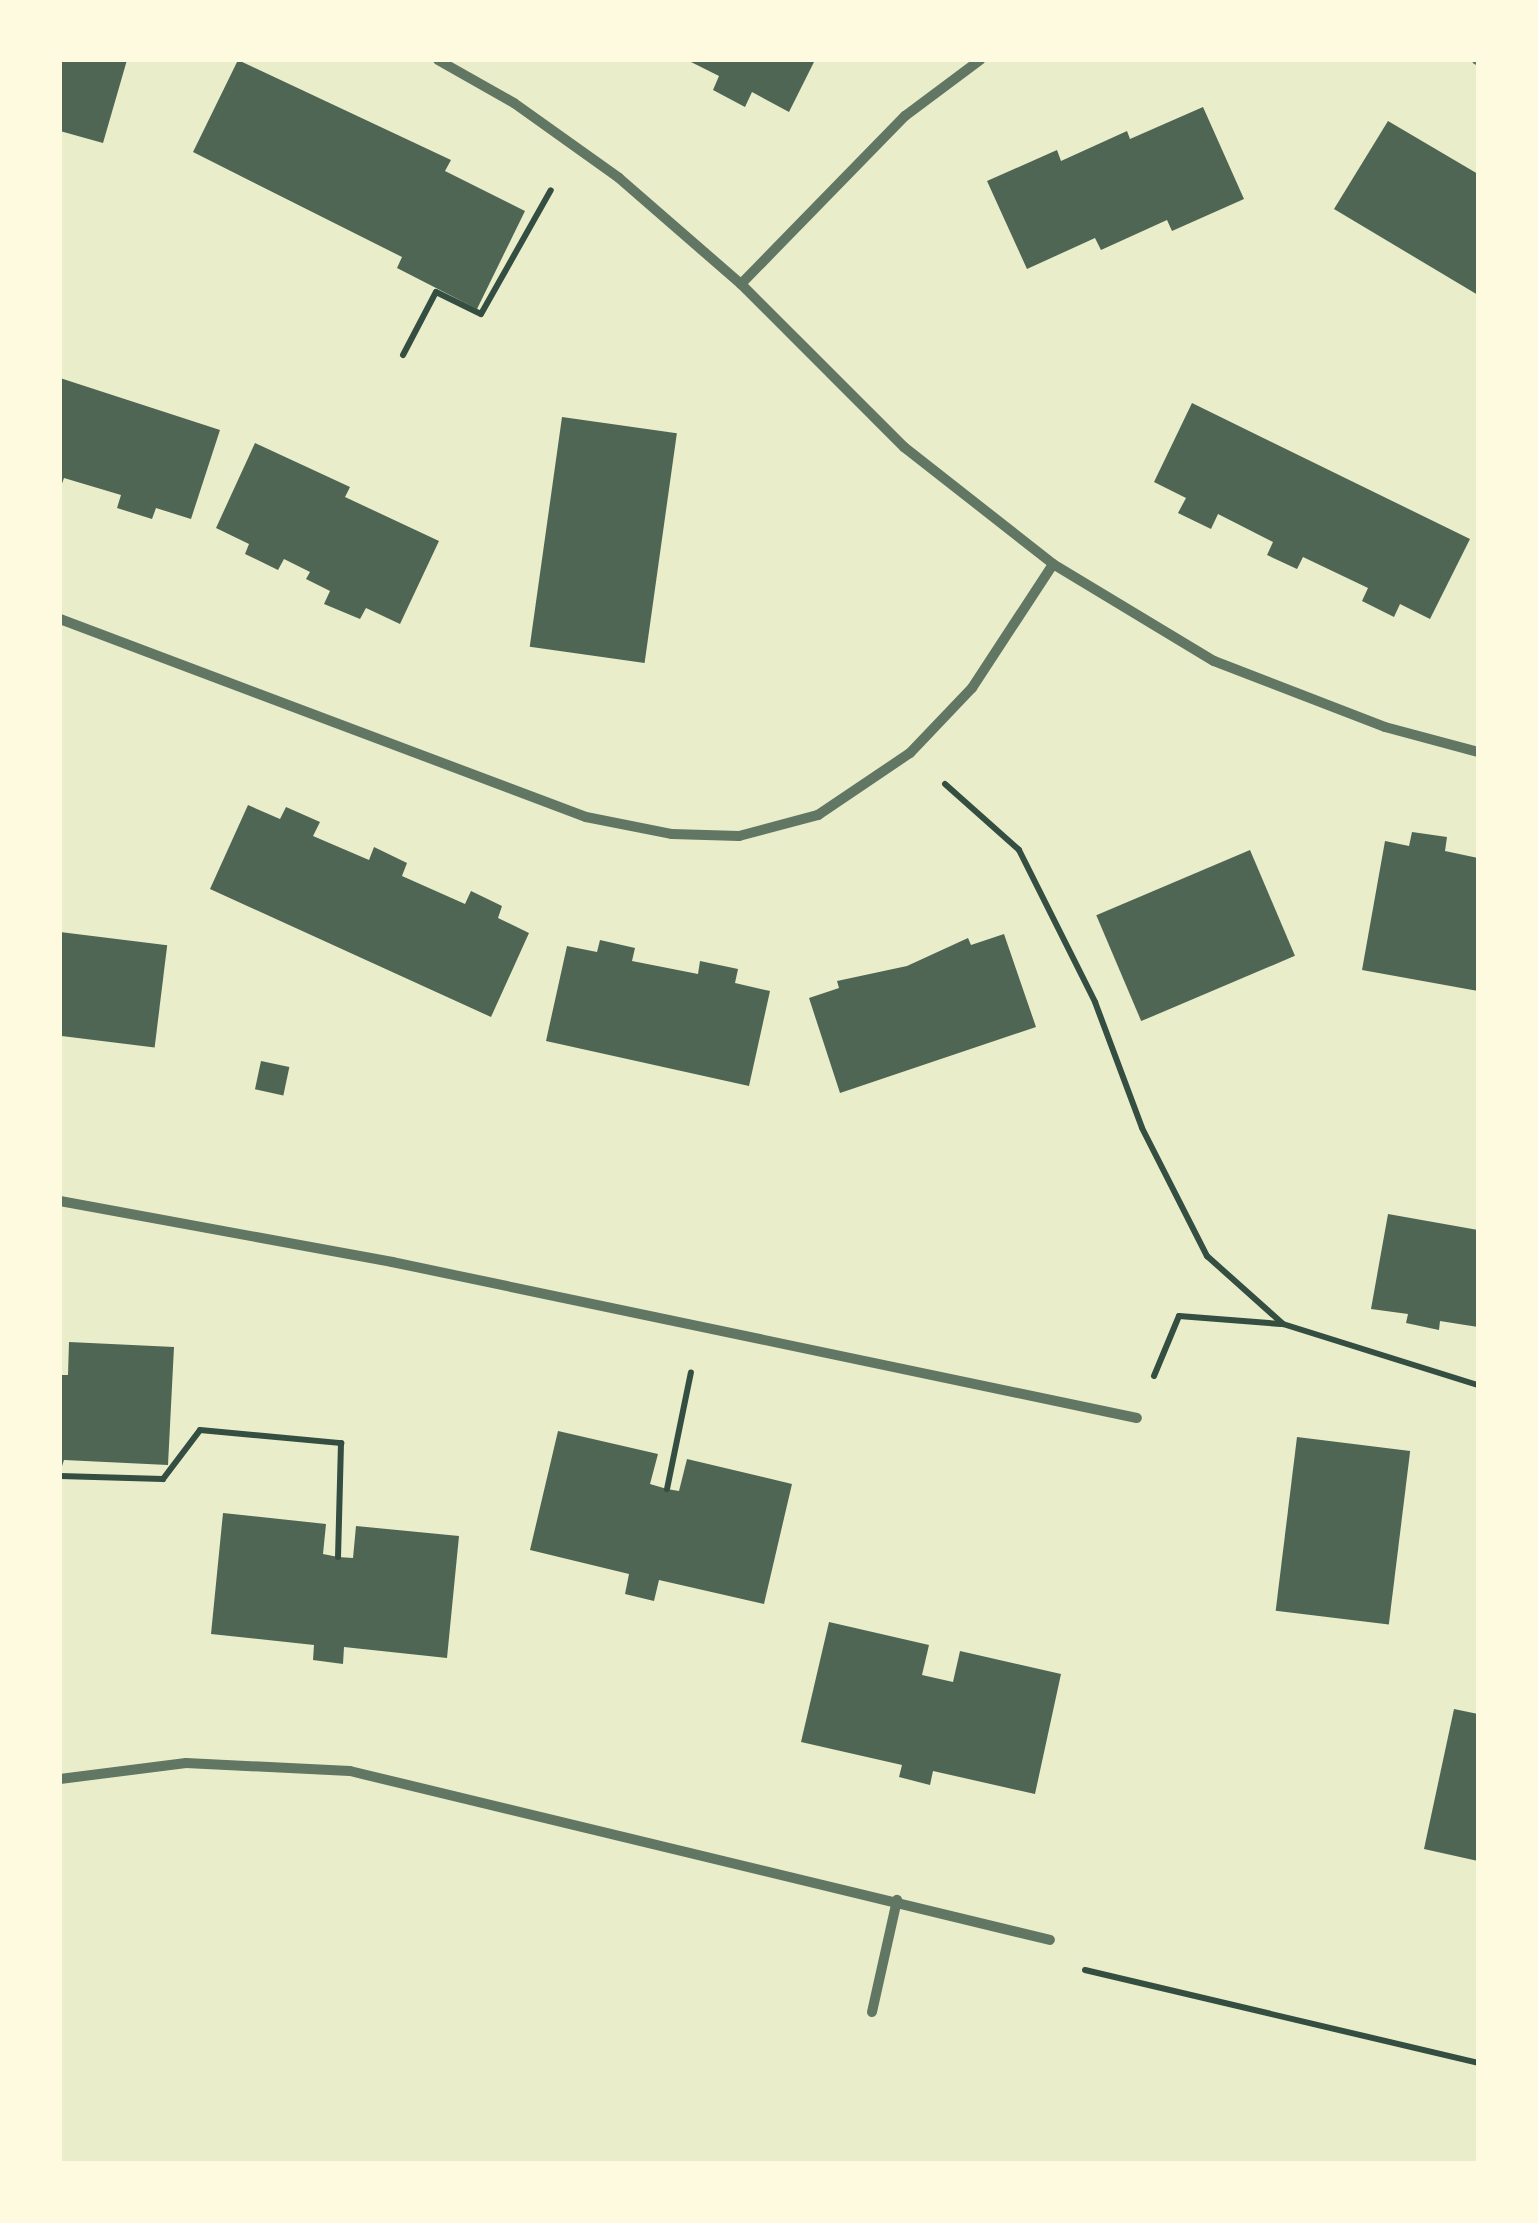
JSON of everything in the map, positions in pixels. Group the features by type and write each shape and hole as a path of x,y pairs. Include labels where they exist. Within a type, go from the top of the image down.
{"street":[{"path":"438,60 579,147 741,284 904,447 1053,564 1214,661 1386,727 1478,752"},
{"path":"741,284 904,116 980,60"},
{"path":"60,620 473,777 632,829 712,837 767,833 818,815 910,753 972,688 1053,564"},
{"path":"60,1201 701,1327 1137,1418"},
{"path":"60,1779 186,1763 350,1772 897,1900 1050,1940"},
{"path":"872,2012 897,1900"}],"path":[{"path":"403,355 436,292 481,314 579,147"},
{"path":"910,753 1019,850 1095,1002 1142,1128 1207,1256 1283,1324"},
{"path":"1137,1418 1179,1316 1283,1324 1478,1385"},
{"path":"666,1489 701,1327"},
{"path":"60,1476 163,1479 200,1430 340,1444 338,1557"},
{"path":"1050,1940 1047,1961 1478,2062"}],"building":[{"path":"60,60 127,60 103,143 60,131"},
{"path":"238,60 451,160 445,171 525,211 477,309 397,268 402,257 193,152"},
{"path":"687,60 815,60 789,112 752,92 745,107 713,90 719,76"},
{"path":"1203,107 1244,199 1172,231 1167,220 1101,250 1095,238 1027,269 987,181 1057,150 1061,161 1127,131 1130,139"},
{"path":"1388,121 1478,174 1478,295 1334,209"},
{"path":"60,378 220,430 191,519 156,508 152,519 117,508 121,495 64,478 60,489"},
{"path":"1192,403 1470,539 1430,619 1400,604 1394,617 1362,601 1368,588 1303,557 1297,569 1267,555 1273,542 1218,514 1211,529 1178,513 1186,498 1154,482"},
{"path":"562,417 677,433 645,663 530,647"},
{"path":"255,443 350,487 345,497 439,541 400,624 366,608 360,619 324,604 330,591 306,579 310,572 284,559 278,570 245,554 249,544 216,528"},
{"path":"248,805 280,819 286,807 320,822 313,836 369,860 374,847 407,863 402,876 465,904 471,891 502,906 498,918 529,933 491,1017 210,889"},
{"path":"1412,832 1447,837 1445,851 1478,858 1478,991 1362,970 1385,841 1409,846"},
{"path":"1250,850 1295,956 1141,1021 1096,915"},
{"path":"60,932 167,945 155,1047 60,1036"},
{"path":"1004,934 1036,1027 840,1093 809,998 839,988 837,981 907,966 968,938 971,945"},
{"path":"600,940 635,948 632,961 698,974 700,961 738,969 735,983 770,991 749,1086 546,1041 567,946 597,952"},
{"path":"261,1061 289,1067 283,1095 255,1089"},
{"path":"1388,1214 1478,1230 1478,1327 1440,1321 1439,1330 1406,1323 1408,1314 1371,1309"},
{"path":"69,1342 174,1347 168,1465 64,1460 60,1472 60,1375 68,1375"},
{"path":"558,1431 658,1454 650,1484 667,1489 679,1491 687,1459 792,1484 764,1604 659,1580 654,1601 625,1594 629,1574 530,1550"},
{"path":"1297,1437 1410,1451 1389,1625 1276,1611"},
{"path":"223,1513 326,1524 323,1554 338,1557 353,1558 356,1526 459,1536 447,1658 344,1647 343,1664 313,1660 314,1645 211,1634"},
{"path":"829,1622 929,1645 922,1675 953,1682 960,1651 1061,1674 1035,1794 933,1771 930,1785 899,1777 902,1765 801,1742"},
{"path":"1454,1709 1478,1714 1478,1861 1424,1849"}]}
